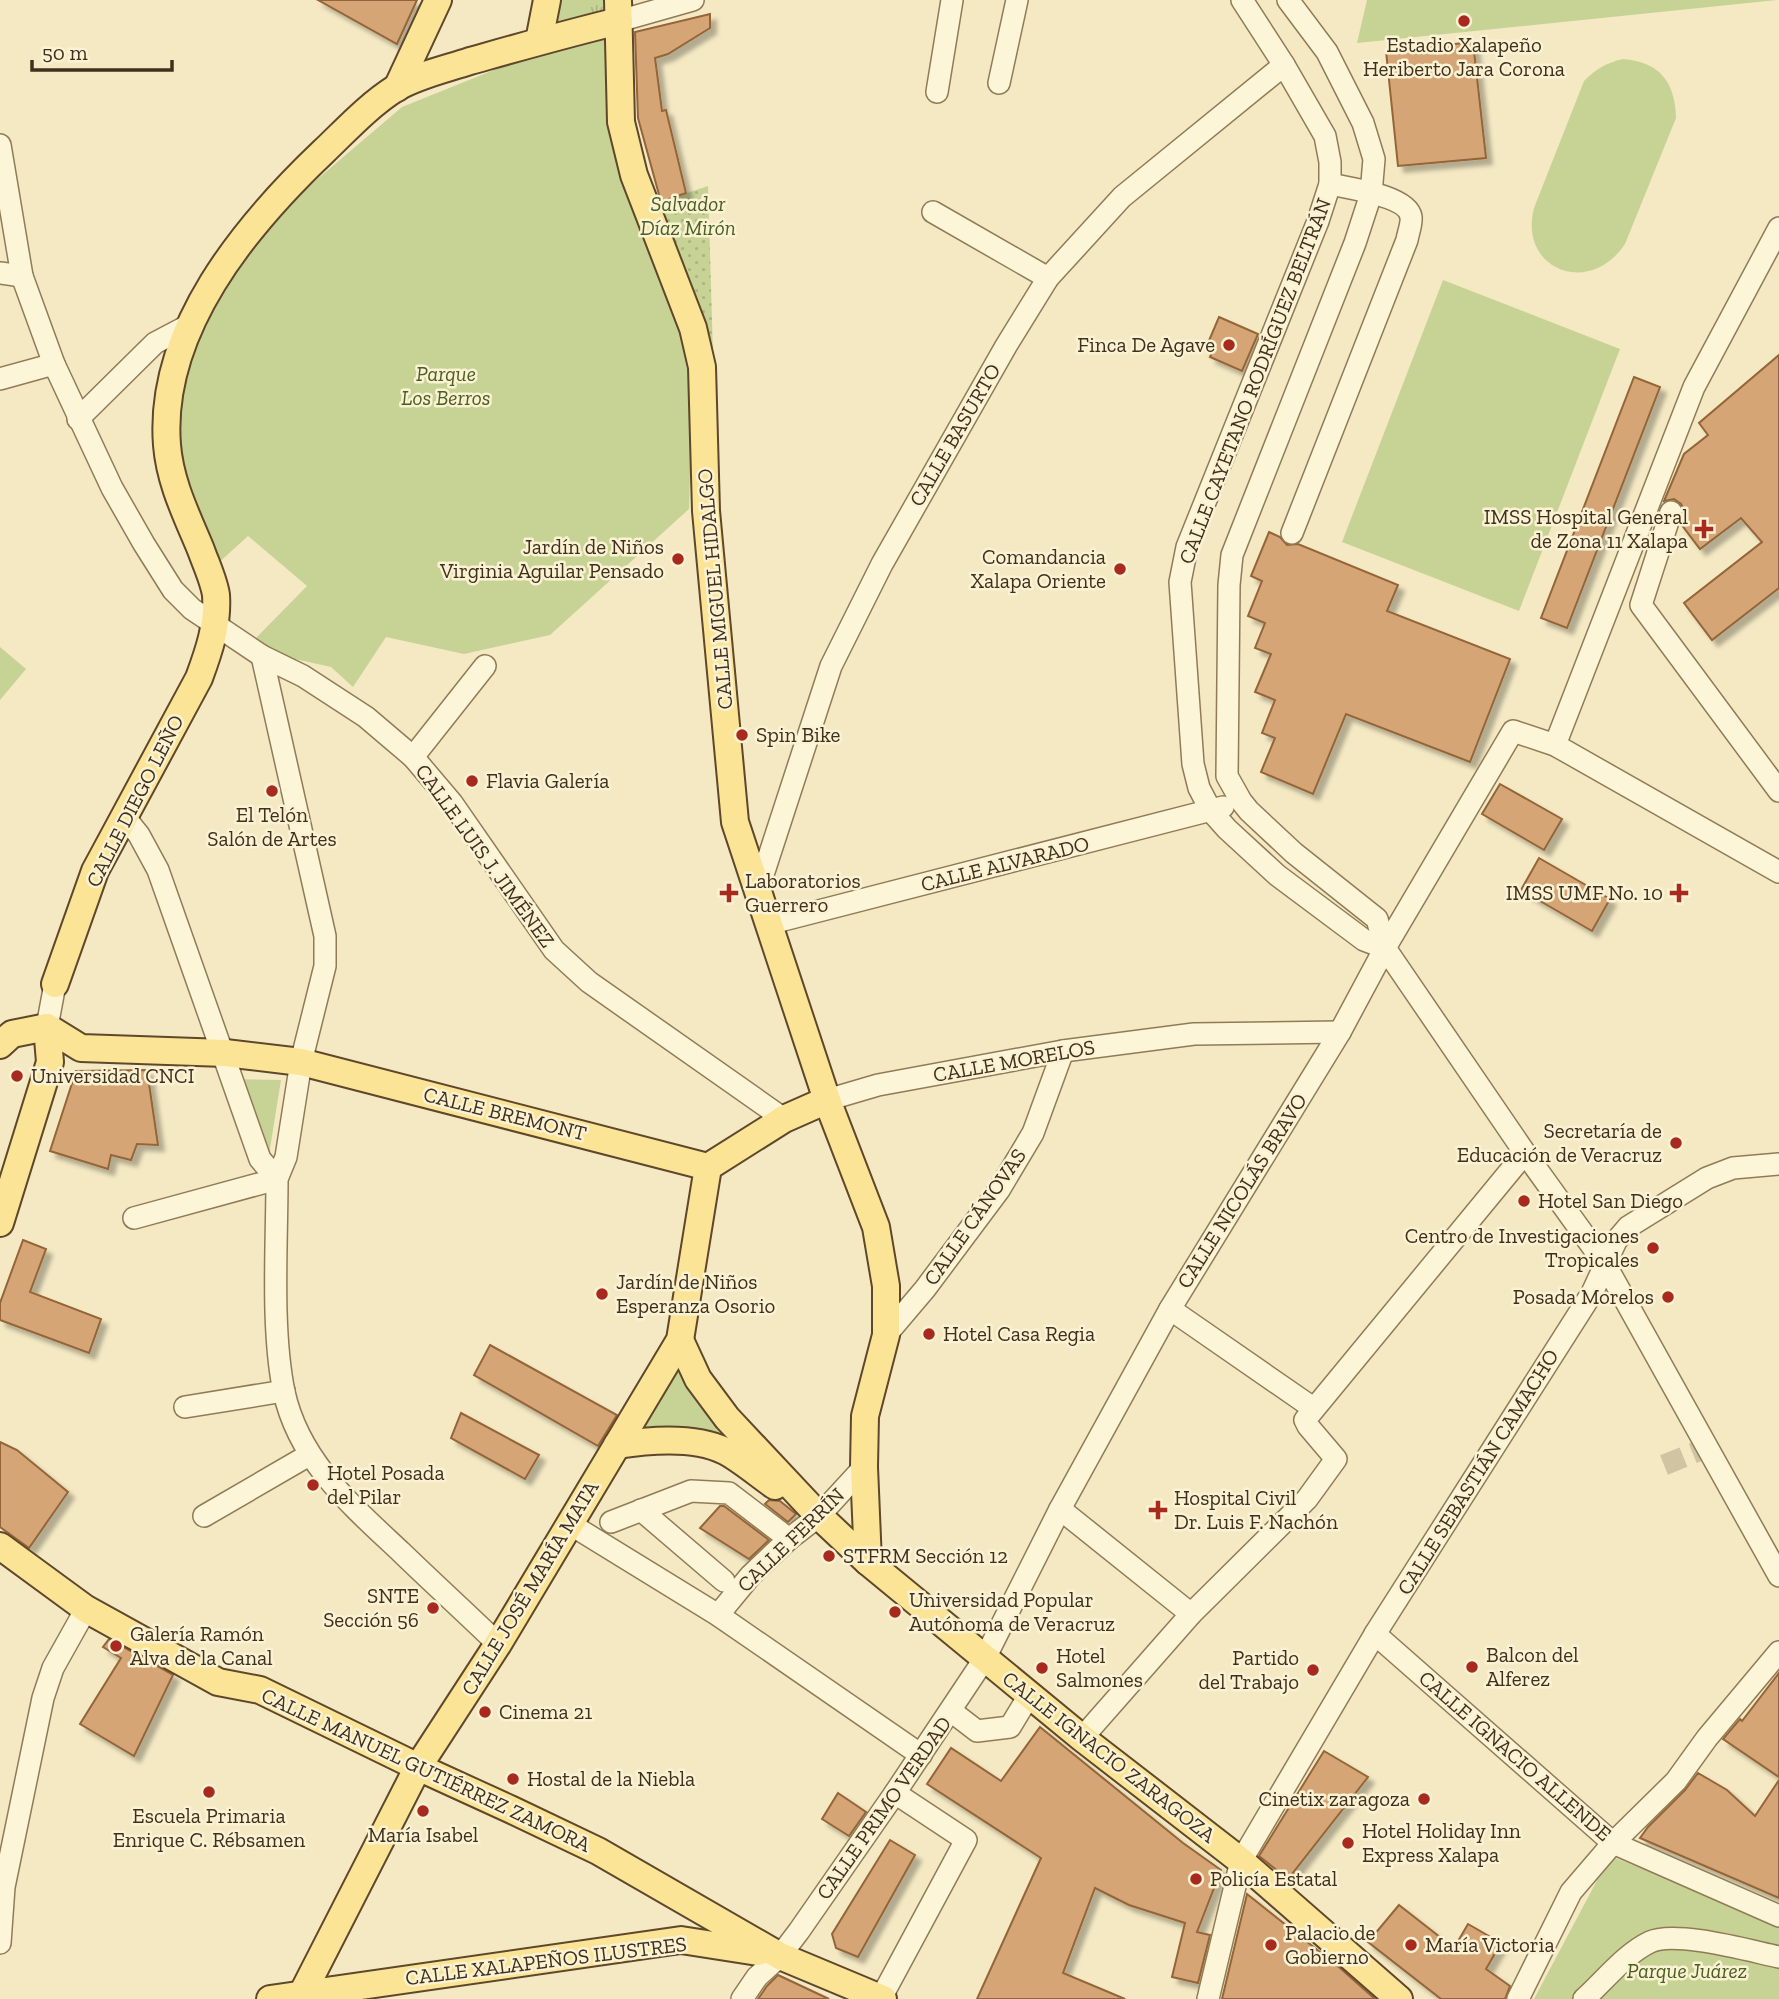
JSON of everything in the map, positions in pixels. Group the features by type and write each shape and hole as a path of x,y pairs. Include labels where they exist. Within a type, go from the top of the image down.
{"main road":[{"path":"397,88 438,0"},
{"path":"539,41 547,0"},
{"name":"CALLE DIEGO LEÑO","path":"55,984 94,871 199,678 211,647 216,624 216,593 172,481 167,445 167,410 175,369 191,324 213,281 246,235 292,181 366,110 397,88 436,71 539,41 619,11"},
{"name":"CALLE MIGUEL HIDALGO","path":"619,11 621,122 634,175 693,328 702,367 706,511 735,822 827,1100 876,1227 886,1286 886,1335 866,1416 864,1467 869,1562"},
{"path":"0,1045 12,1034 47,1027"},
{"name":"CALLE DIEGO LEÑO","path":"0,1223 50,1062 47,1027"},
{"name":"CALLE BREMONT","path":"47,1027 81,1048 225,1053 301,1062 708,1167"},
{"name":"CALLE MORELOS","path":"708,1167 784,1119 827,1100"},
{"name":"CALLE JOSÉ MARÍA MATA","path":"301,1996 418,1767 498,1644 680,1340 708,1167"},
{"name":"CALLE IGNACIO ZARAGOZA","path":"680,1340 698,1379 727,1418 819,1517 869,1562 1082,1738 1241,1861 1399,1999"},
{"name":"CALLE IGNACIO ZARAGOZA","path":"617,1445 647,1441 687,1442 724,1451 819,1517"},
{"name":"CALLE MANUEL GUTIÉRREZ ZAMORA","path":"0,1546 86,1609 218,1682 260,1690 598,1851 780,1956"},
{"name":"CALLE XALAPEÑOS ILUSTRES","path":"270,1999 681,1940 780,1956"},
{"path":"780,1956 882,1998"}],"street":[{"path":"619,11 693,0"},
{"path":"937,92 953,0"},
{"path":"999,83 1017,0"},
{"name":"CALLE CAYETANO RODRÍGUEZ BELTRÁN","path":"1242,0 1325,136 1330,162 1330,184 1318,221 1187,547 1180,582 1193,764 1199,788 1212,811 1227,829 1277,875 1364,940 1385,948"},
{"name":"CALLE CAYETANO RODRÍGUEZ BELTRÁN","path":"1288,0 1327,52 1363,123 1374,159 1371,194 1355,243 1232,555 1229,585 1227,776 1241,801 1294,853 1377,919 1385,948 1525,1153 1605,1264 1779,1576"},
{"name":"CALLE BASURTO","path":"757,893 831,666 889,551 1048,278 1122,197 1284,65"},
{"name":"CALLE LUIS J. JIMÉNEZ","path":"0,145 22,276 54,364 78,419 137,533 173,590 192,608 262,656 303,676 366,717 413,757 452,803 554,950 589,982 784,1119"},
{"path":"1292,533 1407,240 1411,217 1407,208 1395,200 1330,184"},
{"path":"933,212 1048,278"},
{"path":"1779,228 1694,387 1555,745 1779,872"},
{"path":"0,273 22,276"},
{"path":"78,419 155,343 191,324"},
{"path":"0,379 54,364"},
{"path":"1671,512 1641,606 1779,791"},
{"path":"262,656 325,936 325,966 301,1062 286,1157 277,1179 277,1336 284,1391 292,1421 309,1455 343,1497 498,1644"},
{"path":"413,757 485,666"},
{"name":"CALLE NICOLÁS BRAVO","path":"985,1658 1060,1510 1170,1309 1340,1032 1385,948 1513,731 1555,745"},
{"name":"CALLE ALVARADO","path":"768,924 1212,811 1241,801"},
{"path":"123,815 139,835 158,870 225,1053 260,1159 277,1179"},
{"name":"CALLE DIEGO LEÑO","path":"47,1027 55,984"},
{"name":"CALLE MORELOS","path":"827,1100 878,1085 1063,1051 1194,1034 1340,1032"},
{"name":"CALLE CÁNOVAS","path":"886,1335 925,1289 999,1190 1033,1133 1063,1051"},
{"path":"1082,1738 1191,1614 1307,1499 1336,1459 1307,1426 1306,1420 1313,1408 1525,1153"},
{"name":"CALLE SEBASTIÁN CAMACHO","path":"1208,1999 1241,1861 1375,1634 1592,1293 1616,1241 1628,1227 1706,1178 1733,1168 1779,1164"},
{"path":"134,1218 277,1179"},
{"path":"1170,1309 1313,1408"},
{"path":"185,1407 284,1391"},
{"path":"204,1516 309,1455"},
{"name":"CALLE FERRÍN","path":"718,1615 751,1575 789,1539 819,1517 864,1467"},
{"path":"611,1522 691,1491 729,1493 789,1539"},
{"path":"641,1510 724,1581"},
{"path":"1060,1510 1191,1614"},
{"path":"570,1524 718,1615 921,1755"},
{"path":"0,1943 4,1887 43,1698 53,1668 86,1609"},
{"name":"CALLE IGNACIO ALLENDE","path":"1375,1634 1613,1843 1779,1916"},
{"path":"1518,1999 1571,1892 1613,1843 1675,1781 1779,1652"},
{"name":"CALLE PRIMO VERDAD","path":"742,1999 757,1977 780,1956 895,1793 985,1658"},
{"path":"951,1711 976,1731 1010,1727 1030,1694"},
{"path":"882,1998 966,1840 895,1793"},
{"path":"1584,1999 1634,1952 1653,1940 1672,1937 1779,1957"}],"green space":[{"path":"558,0 607,0 608,13 552,31"},
{"name":"Estadio Xalapeño Heriberto Jara Corona","path":"1367,0 1777,0 1357,43"},
{"name":"Parque Los Berros","path":"606,39 621,155 693,365 689,509 550,635 464,654 386,637 353,687 331,667 277,655 255,639 307,586 248,536 215,566 167,430 171,381 234,250 402,107 541,51"},
{"path":"1623,59 1647,64 1663,76 1669,84 1676,118 1625,244 1610,260 1593,270 1576,272 1560,269 1546,260 1536,247 1532,229 1534,208 1584,81 1602,67"},
{"name":"Salvador Díaz Mirón","path":"708,186 713,354 660,202"},
{"path":"1443,280 1620,349 1519,611 1342,542"},
{"path":"0,647 26,669 0,700"},
{"path":"234,1079 281,1080 267,1167"},
{"path":"683,1364 734,1440 685,1427 637,1431"},
{"path":"1610,1856 1779,1922 1779,1953 1661,1937 1577,1999 1534,1999"},
{"name":"Parque Juárez","path":"1685,1942 1779,1960 1779,1999 1596,1999 1644,1952"}],"building":[{"path":"318,0 417,0 397,44"},
{"path":"710,14 710,28 668,54 655,58 662,111 666,110 686,193 661,202 638,118 635,32"},
{"path":"1473,42 1486,158 1398,166 1386,51"},
{"path":"1219,317 1258,334 1242,371 1210,357 1212,353 1205,350"},
{"path":"1779,355 1779,588 1712,640 1684,603 1762,542 1741,518 1700,549 1681,524 1684,510 1681,504 1674,499 1664,501 1684,454 1708,435 1699,423"},
{"path":"1634,377 1660,387 1567,628 1541,618"},
{"path":"1269,532 1280,537 1287,545 1298,544 1398,585 1387,611 1510,659 1470,762 1346,714 1313,794 1261,772 1275,738 1262,733 1275,700 1255,692 1271,654 1255,648 1265,623 1248,616 1262,581 1251,576"},
{"path":"1500,784 1562,819 1544,850 1482,814"},
{"path":"1539,858 1610,899 1592,931 1521,890"},
{"path":"147,1070 158,1145 137,1144 131,1160 111,1155 108,1169 50,1151 76,1071"},
{"path":"23,1240 46,1249 30,1292 101,1319 89,1353 0,1320 0,1303"},
{"path":"490,1345 617,1415 598,1446 474,1375"},
{"path":"461,1413 539,1455 525,1479 451,1438"},
{"path":"0,1442 17,1450 68,1492 29,1548 0,1527"},
{"path":"769,1500 780,1501 796,1514 788,1522 765,1504"},
{"path":"720,1506 724,1506 769,1540 749,1559 700,1528"},
{"path":"109,1639 173,1675 134,1756 80,1724 121,1658 103,1647"},
{"path":"1779,1673 1779,1777 1723,1739 1740,1719 1742,1721"},
{"path":"1040,1727 1183,1843 1221,1870 1197,1932 1210,1935 1198,1983 1172,1977 1185,1923 1129,1905 1095,1888 1063,1973 1125,1999 977,1999 1041,1858 927,1784 951,1748 1001,1781"},
{"path":"1324,1751 1368,1777 1288,1879 1259,1856"},
{"path":"1698,1773 1727,1790 1755,1816 1779,1780 1779,1898 1640,1838"},
{"path":"838,1793 866,1812 849,1836 822,1819"},
{"path":"890,1840 915,1855 858,1957 836,1948 832,1934"},
{"name":"Palacio de Gobierno","path":"1247,1894 1340,1968 1375,1999 1222,1999"},
{"path":"1399,1905 1454,1948 1468,1924 1501,1943 1486,1969 1510,1986 1505,1999 1441,1999 1368,1942"},
{"path":"778,1975 829,1999 758,1999"}],"tunnel":[{"path":"1664,1465 1706,1448"}],"place":[{"name":"Estadio Xalapeño Heriberto Jara Corona","path":"1464,21"},
{"name":"Finca De Agave","path":"1229,345"},
{"name":"IMSS Hospital General de Zona 11 Xalapa","path":"1704,529"},
{"name":"Jardín de Niños Virginia Aguilar Pensado","path":"678,559"},
{"name":"Comandancia Xalapa Oriente","path":"1120,569"},
{"name":"Spin Bike","path":"742,735"},
{"name":"Flavia Galería","path":"472,781"},
{"name":"El Telón Salón de Artes","path":"272,791"},
{"name":"Laboratorios Guerrero","path":"729,893"},
{"name":"IMSS UMF No. 10","path":"1679,893"},
{"name":"Universidad CNCI","path":"17,1076"},
{"name":"Secretaría de Educación de Veracruz","path":"1676,1143"},
{"name":"Hotel San Diego","path":"1524,1201"},
{"name":"Centro de Investigaciones Tropicales","path":"1653,1248"},
{"name":"Jardín de Niños Esperanza Osorio","path":"602,1294"},
{"name":"Posada Morelos","path":"1668,1297"},
{"name":"Hotel Casa Regia","path":"929,1334"},
{"name":"Hotel Posada del Pilar","path":"313,1485"},
{"name":"Hospital Civil Dr. Luis F. Nachón","path":"1158,1510"},
{"name":"STFRM Sección 12","path":"829,1556"},
{"name":"SNTE Sección 56","path":"433,1608"},
{"name":"Universidad Popular Autónoma de Veracruz","path":"895,1612"},
{"name":"Galería Ramón Alva de la Canal","path":"116,1646"},
{"name":"Balcon del Alferez","path":"1472,1667"},
{"name":"Hotel Salmones","path":"1042,1668"},
{"name":"Partido del Trabajo","path":"1313,1670"},
{"name":"Cinema 21","path":"485,1712"},
{"name":"Hostal de la Niebla","path":"513,1779"},
{"name":"Escuela Primaria Enrique C. Rébsamen","path":"209,1792"},
{"name":"Cinetix zaragoza","path":"1424,1799"},
{"name":"María Isabel","path":"423,1811"},
{"name":"Hotel Holiday Inn Express Xalapa","path":"1348,1843"},
{"name":"Policía Estatal","path":"1196,1879"},
{"name":"Palacio de Gobierno","path":"1271,1945"},
{"name":"María Victoria","path":"1411,1945"}]}
